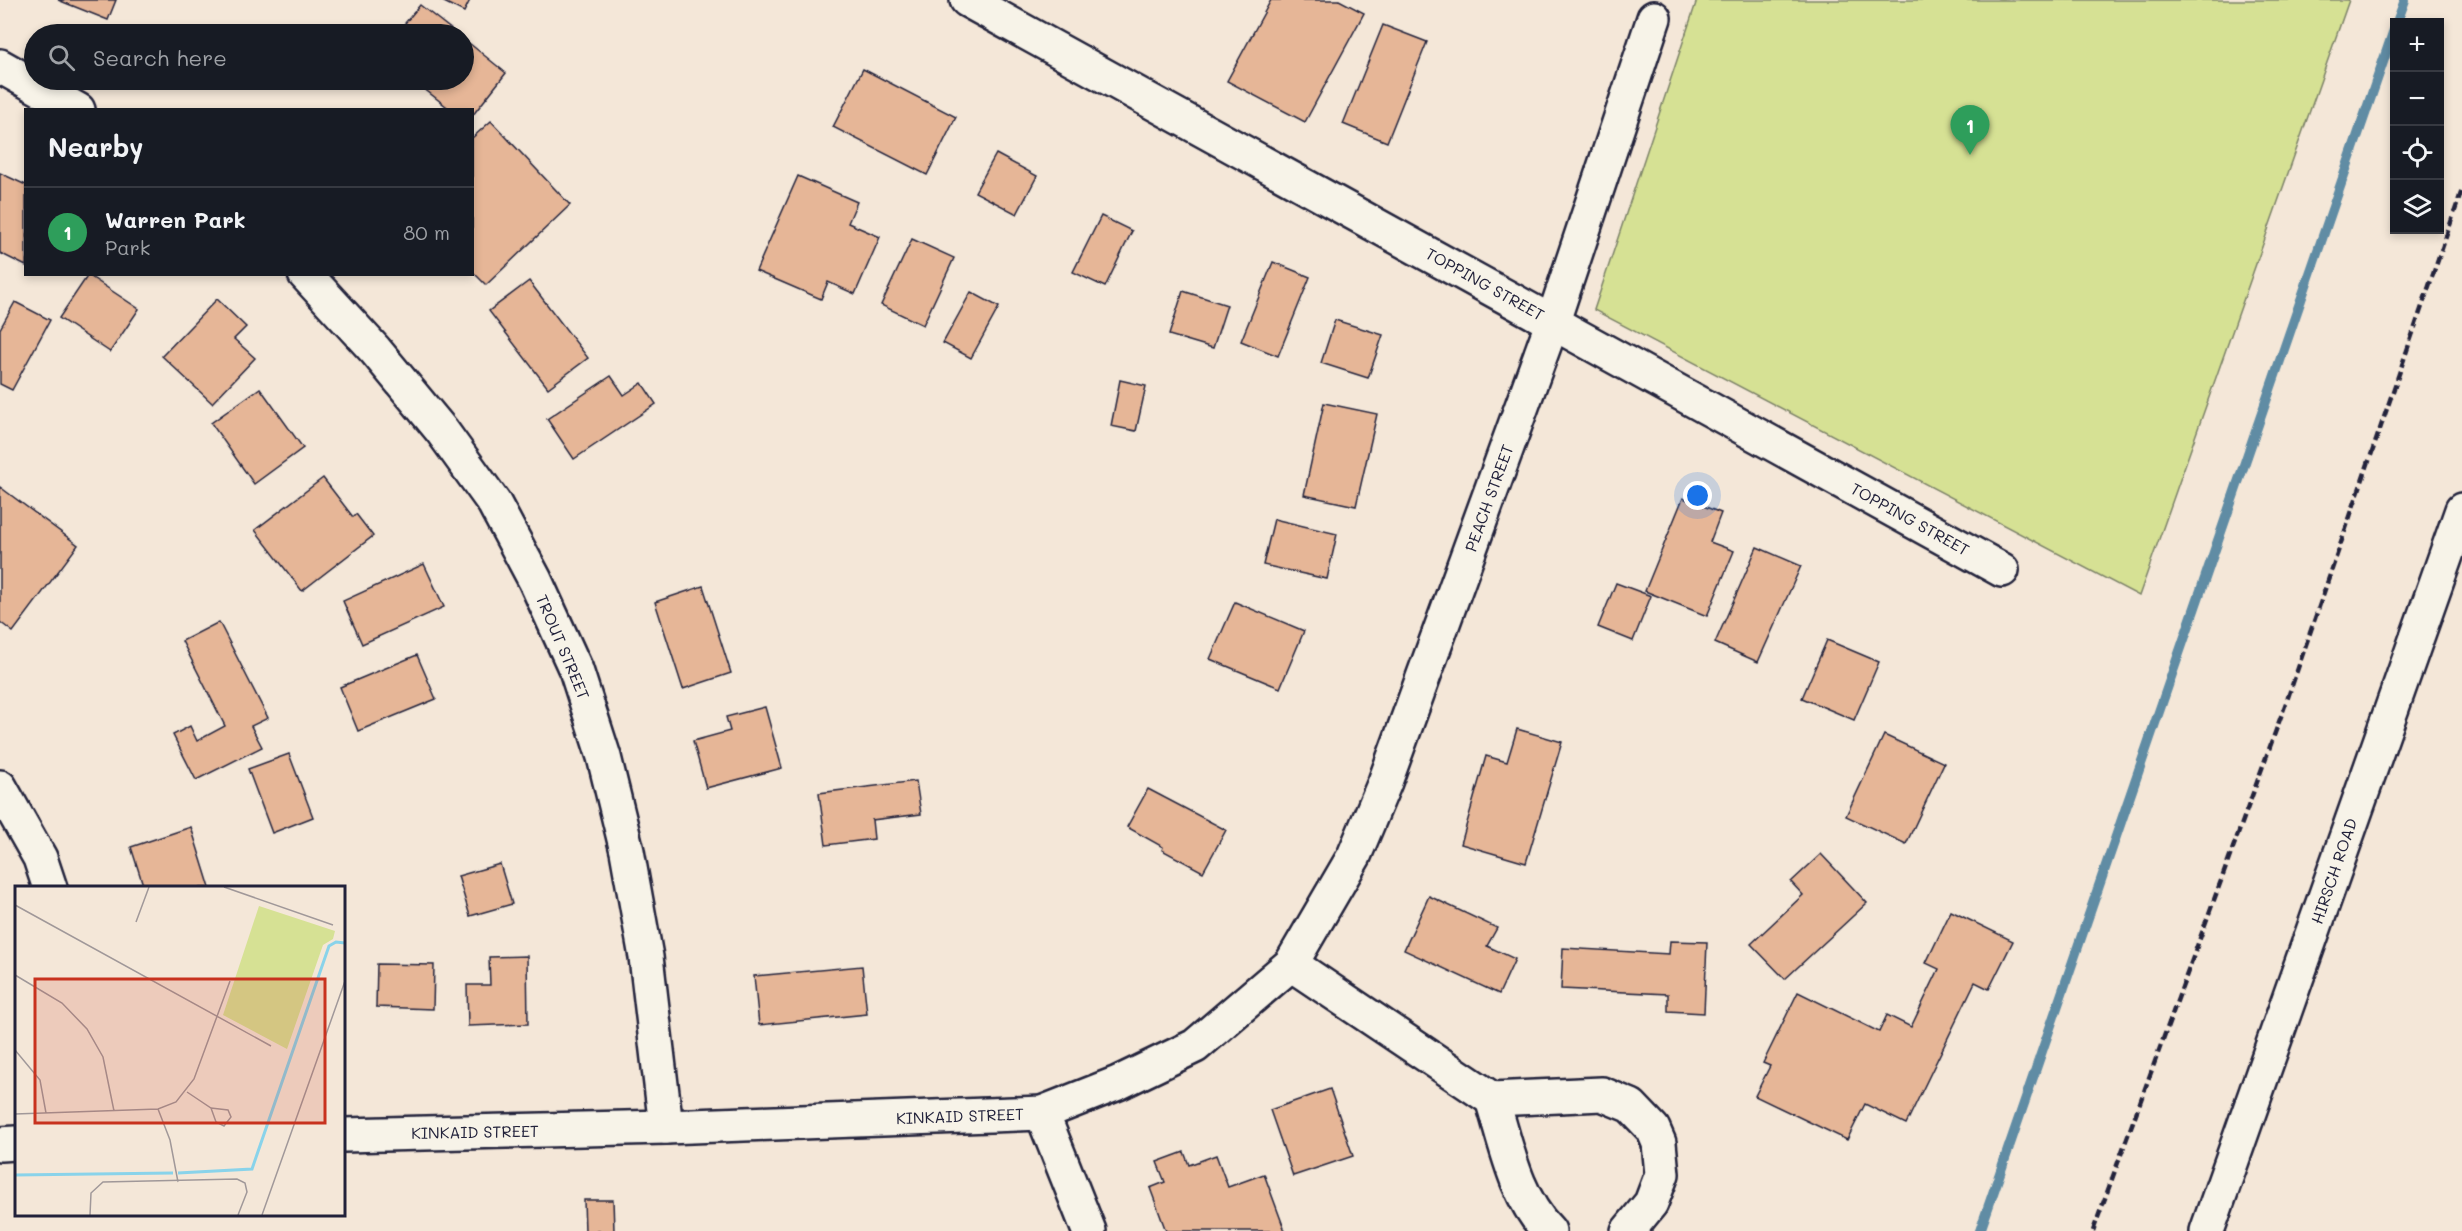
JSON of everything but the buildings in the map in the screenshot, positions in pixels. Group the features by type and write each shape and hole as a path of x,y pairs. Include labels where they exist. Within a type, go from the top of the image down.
{"street":[{"name":"TOPPING STREET","path":"967,0 2002,570"},
{"name":"PEACH STREET","path":"1291,964 1354,856 1385,782 1553,321 1654,18"},
{"path":"0,66 24,80"},
{"path":"43,90 74,108"},
{"name":"TROUT STREET","path":"307,276 375,350 442,431 495,504 535,580 576,670 604,757 627,851 646,957 666,1127"},
{"name":"HIRSCH ROAD","path":"2207,1231 2462,510"},
{"path":"0,787 40,858 49,886"},
{"path":"1291,964 1492,1099 1602,1094 1631,1106 1653,1129 1659,1143 1662,1174 1651,1203 1628,1231"},
{"name":"KINKAID STREET","path":"345,1135 666,1127 1042,1113 1118,1083 1195,1046 1291,964"},
{"path":"1492,1099 1524,1197 1539,1221 1549,1231"},
{"path":"1042,1113 1089,1231"},
{"path":"0,1144 15,1143"}],"green space":[{"path":"1697,0 2349,0 2139,596 1594,310"}],"waterway":[{"path":"2398,18 2405,0"},
{"path":"1980,1231 2390,42"}],"railway":[{"path":"2093,1231 2287,700 2462,190"}],"place":[{"name":"Warren Park","path":"1970,155"}]}
